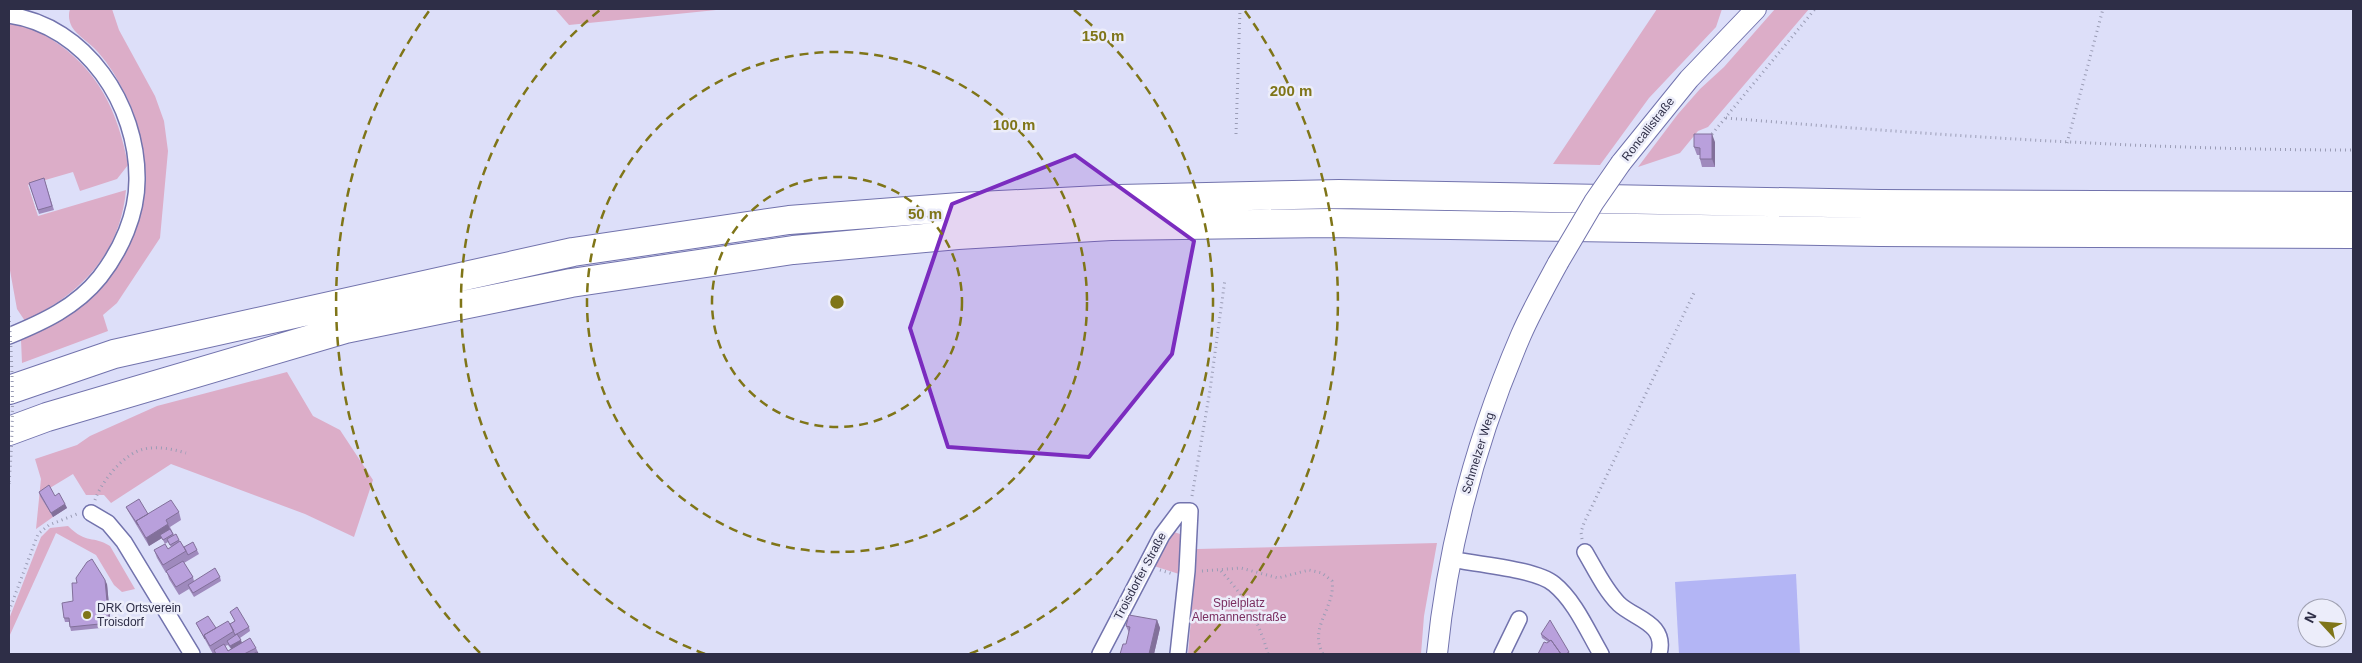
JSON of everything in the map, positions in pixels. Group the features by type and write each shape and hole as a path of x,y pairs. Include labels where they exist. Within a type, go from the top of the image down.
{"highway":[{"path":"9,390 114,354 573,252 789,220 960,207 1119,199 1339,194 1890,204 2353,206"},
{"path":"9,431 47,417 345,329 590,280 793,250 958,235 1111,226 1329,223 1890,232 2353,234"}],"street":[{"name":"Roncallistraße","path":"1558,264 1594,202 1621,163 1689,79 1756,9"},
{"path":"9,15 43,24 73,44 92,60 120,100 133,142 137,180 132,214 125,235 100,276 75,302 36,325 9,336"},
{"name":"Schmelzer Weg","path":"1437,654 1450,559 1465,494 1492,407 1522,333 1558,264"},
{"name":"Troisdorfer Straße","path":"1100,654 1145,566 1173,517 1180,511 1190,511"},
{"path":"1178,654 1190,511"},
{"path":"92,513 108,523 124,542 192,654"},
{"path":"1585,552 1618,604 1647,621 1655,629 1659,654"},
{"path":"1450,559 1512,570 1554,583 1569,601 1601,654"},
{"path":"1502,654 1519,620"}],"path":[{"path":"1236,134 1240,9"},
{"path":"1712,134 1815,9"},
{"path":"2067,144 2103,9"},
{"path":"1726,118 2067,144 2225,150 2353,150"},
{"path":"1190,511 1210,390 1225,279"},
{"path":"1585,552 1581,532 1584,522 1694,293"},
{"path":"9,316 14,375 13,437 9,483"},
{"path":"9,611 42,529 66,517 92,513 98,493 113,468 142,449 166,448 186,453"},
{"path":"1145,566 1186,574 1241,568 1278,578 1314,571 1332,581 1334,592 1319,623 1318,642 1322,654"},
{"path":"1221,571 1235,586 1251,612 1268,654"}],"highlighted area":[{"path":"1075,155 1194,241 1172,354 1089,457 948,447 910,328 952,204"}],"green space":[{"path":"70,9 112,9 119,30 155,96 164,121 168,151 160,238 117,303 103,315 108,331 22,363 21,340 57,323 73,312 102,286 114,271 132,235 137,214 142,166 140,139 134,113 110,67 98,52 72,27 69,18"},
{"path":"555,9 726,9 569,25"},
{"path":"1657,9 1722,9 1716,27 1649,98 1600,165 1553,164"},
{"path":"1775,9 1809,9 1708,127 1698,131 1680,153 1638,167 1678,114 1700,89 1724,67"},
{"path":"9,23 26,26 46,36 67,51 93,78 112,109 124,145 128,165 117,179 80,191 73,172 28,185 38,216 126,190 122,213 115,234 106,253 94,270 80,285 63,298 25,321 17,309 9,265"},
{"path":"287,372 313,416 340,430 373,480 354,537 305,514 171,464 111,503 104,495 86,495 73,474 40,494 53,517 36,529 41,479 35,459 77,445 90,436 157,406"},
{"path":"68,526 80,536 110,546 135,589 122,592 114,585 96,555 56,533 9,637 9,619 41,537 50,528"},
{"path":"1174,532 1183,535 1179,574 1154,566"},
{"name":"Spielplatz Alemannenstraße","path":"1437,543 1424,616 1421,654 1188,654 1197,549"}],"water":[{"path":"1796,574 1800,654 1679,654 1675,582"}],"building":[{"path":"1694,134 1712,134 1712,159 1700,159 1700,148 1694,147"},
{"path":"44,178 52,206 38,210 29,183"},
{"path":"49,485 55,496 59,493 65,504 51,513 39,492"},
{"path":"139,499 148,514 136,521 138,525 126,507"},
{"path":"171,500 179,512 166,520 168,524 146,538 136,521"},
{"path":"170,529 173,534 163,540 160,535"},
{"path":"176,534 179,540 170,545 167,539"},
{"path":"180,541 186,551 163,565 154,550 165,544 168,549"},
{"path":"193,542 197,550 188,555 184,547"},
{"name":"DRK Ortsverein Troisdorf","path":"92,559 105,580 109,623 70,627 69,618 64,618 62,603 73,601 72,583 77,583 76,578 87,562"},
{"path":"183,561 193,577 176,587 166,571"},
{"path":"215,568 220,577 193,593 188,585"},
{"path":"237,607 249,627 235,635 230,624 235,621 230,612"},
{"path":"1129,615 1157,620 1149,654 1120,654 1123,644 1126,644 1130,627 1126,626"},
{"path":"208,616 216,628 204,635 205,639 196,623"},
{"path":"1550,620 1569,652 1566,654 1561,654 1551,640 1541,634"},
{"path":"228,621 234,631 210,646 204,635"},
{"path":"237,634 241,640 230,646 227,641"},
{"path":"250,638 256,648 244,654 216,654 214,650 224,644 228,651"},
{"path":"1551,640 1561,654 1538,654 1544,642 1547,643"}],"place":[{"name":"DRK Ortsverein Troisdorf","path":"87,615"}]}
